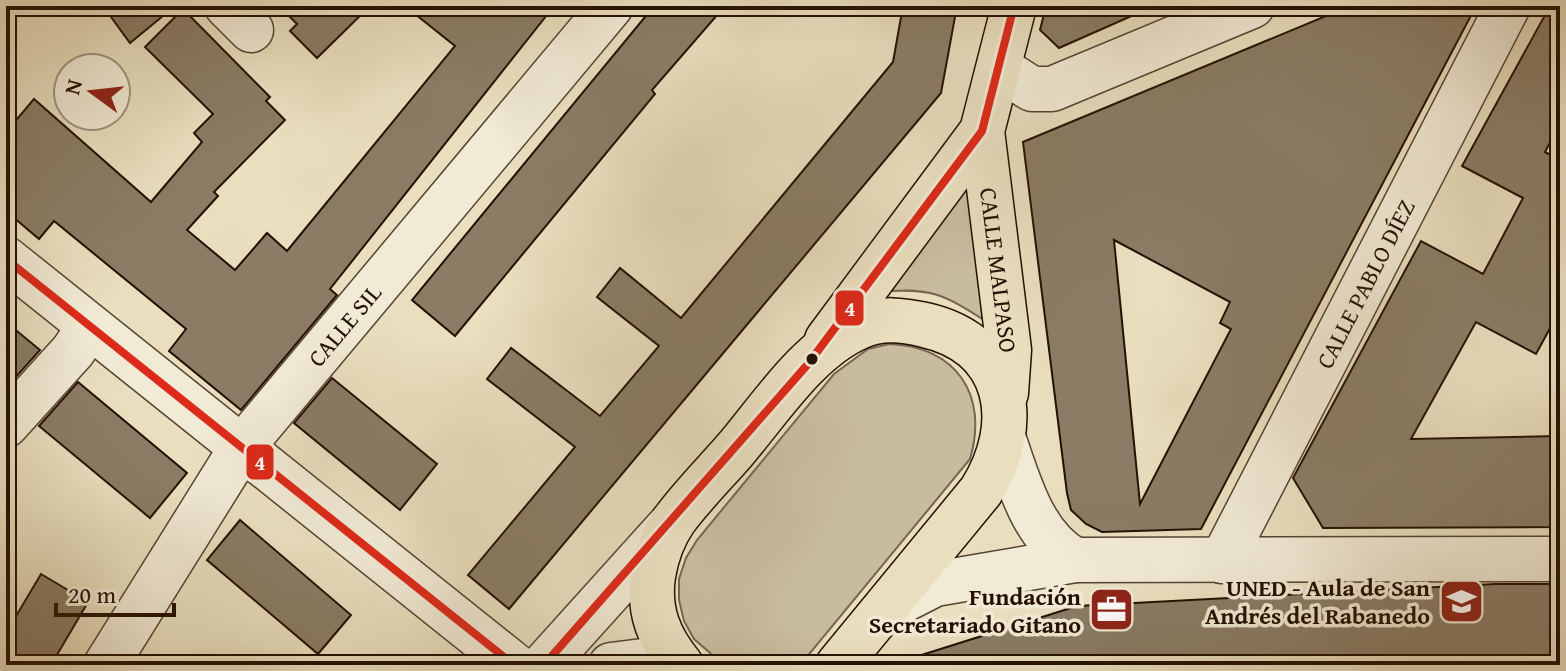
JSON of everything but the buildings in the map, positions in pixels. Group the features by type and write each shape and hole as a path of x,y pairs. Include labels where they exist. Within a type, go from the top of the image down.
{"main road":[{"path":"681,665 657,628 651,602 653,574 674,521 808,364 982,131 1014,6"},
{"name":"CALLE MALPASO","path":"982,131 1009,350 1005,426"},
{"path":"808,364 858,327 883,319 939,328 964,340 985,357 999,383 1005,426 996,468 981,491 847,659"}],"street":[{"name":"CALLE SIL","path":"106,665 242,447 611,6"},
{"path":"999,68 1032,89 1052,89 1252,6"},
{"name":"CALLE PABLO DÍEZ","path":"1222,561 1508,6"},
{"path":"6,259 514,665"},
{"path":"6,425 73,351 89,327"},
{"name":"CALLE MALPASO","path":"1005,426 1027,502 1045,534 1075,560"},
{"path":"544,665 674,521"},
{"path":"884,610 935,584 1075,560 1560,559"},
{"path":"611,665 643,661 664,665"}],"shaded area":[{"path":"963,183 971,186 987,322 935,294 910,290 876,292"},
{"path":"889,344 933,354 949,364 962,378 975,414 975,436 970,459 806,658 794,665 724,665 694,639 684,621 679,600 679,579 686,558 697,540 834,374 868,349"}],"transit line":[{"name":"4","path":"544,665 808,364 982,131 1014,6"},
{"name":"4","path":"6,259 514,665"}],"place":[{"name":"UNED - Aula de San Andrés del Rabanedo","path":"1461,601"},
{"name":"Fundación Secretariado Gitano","path":"1112,610"}]}
